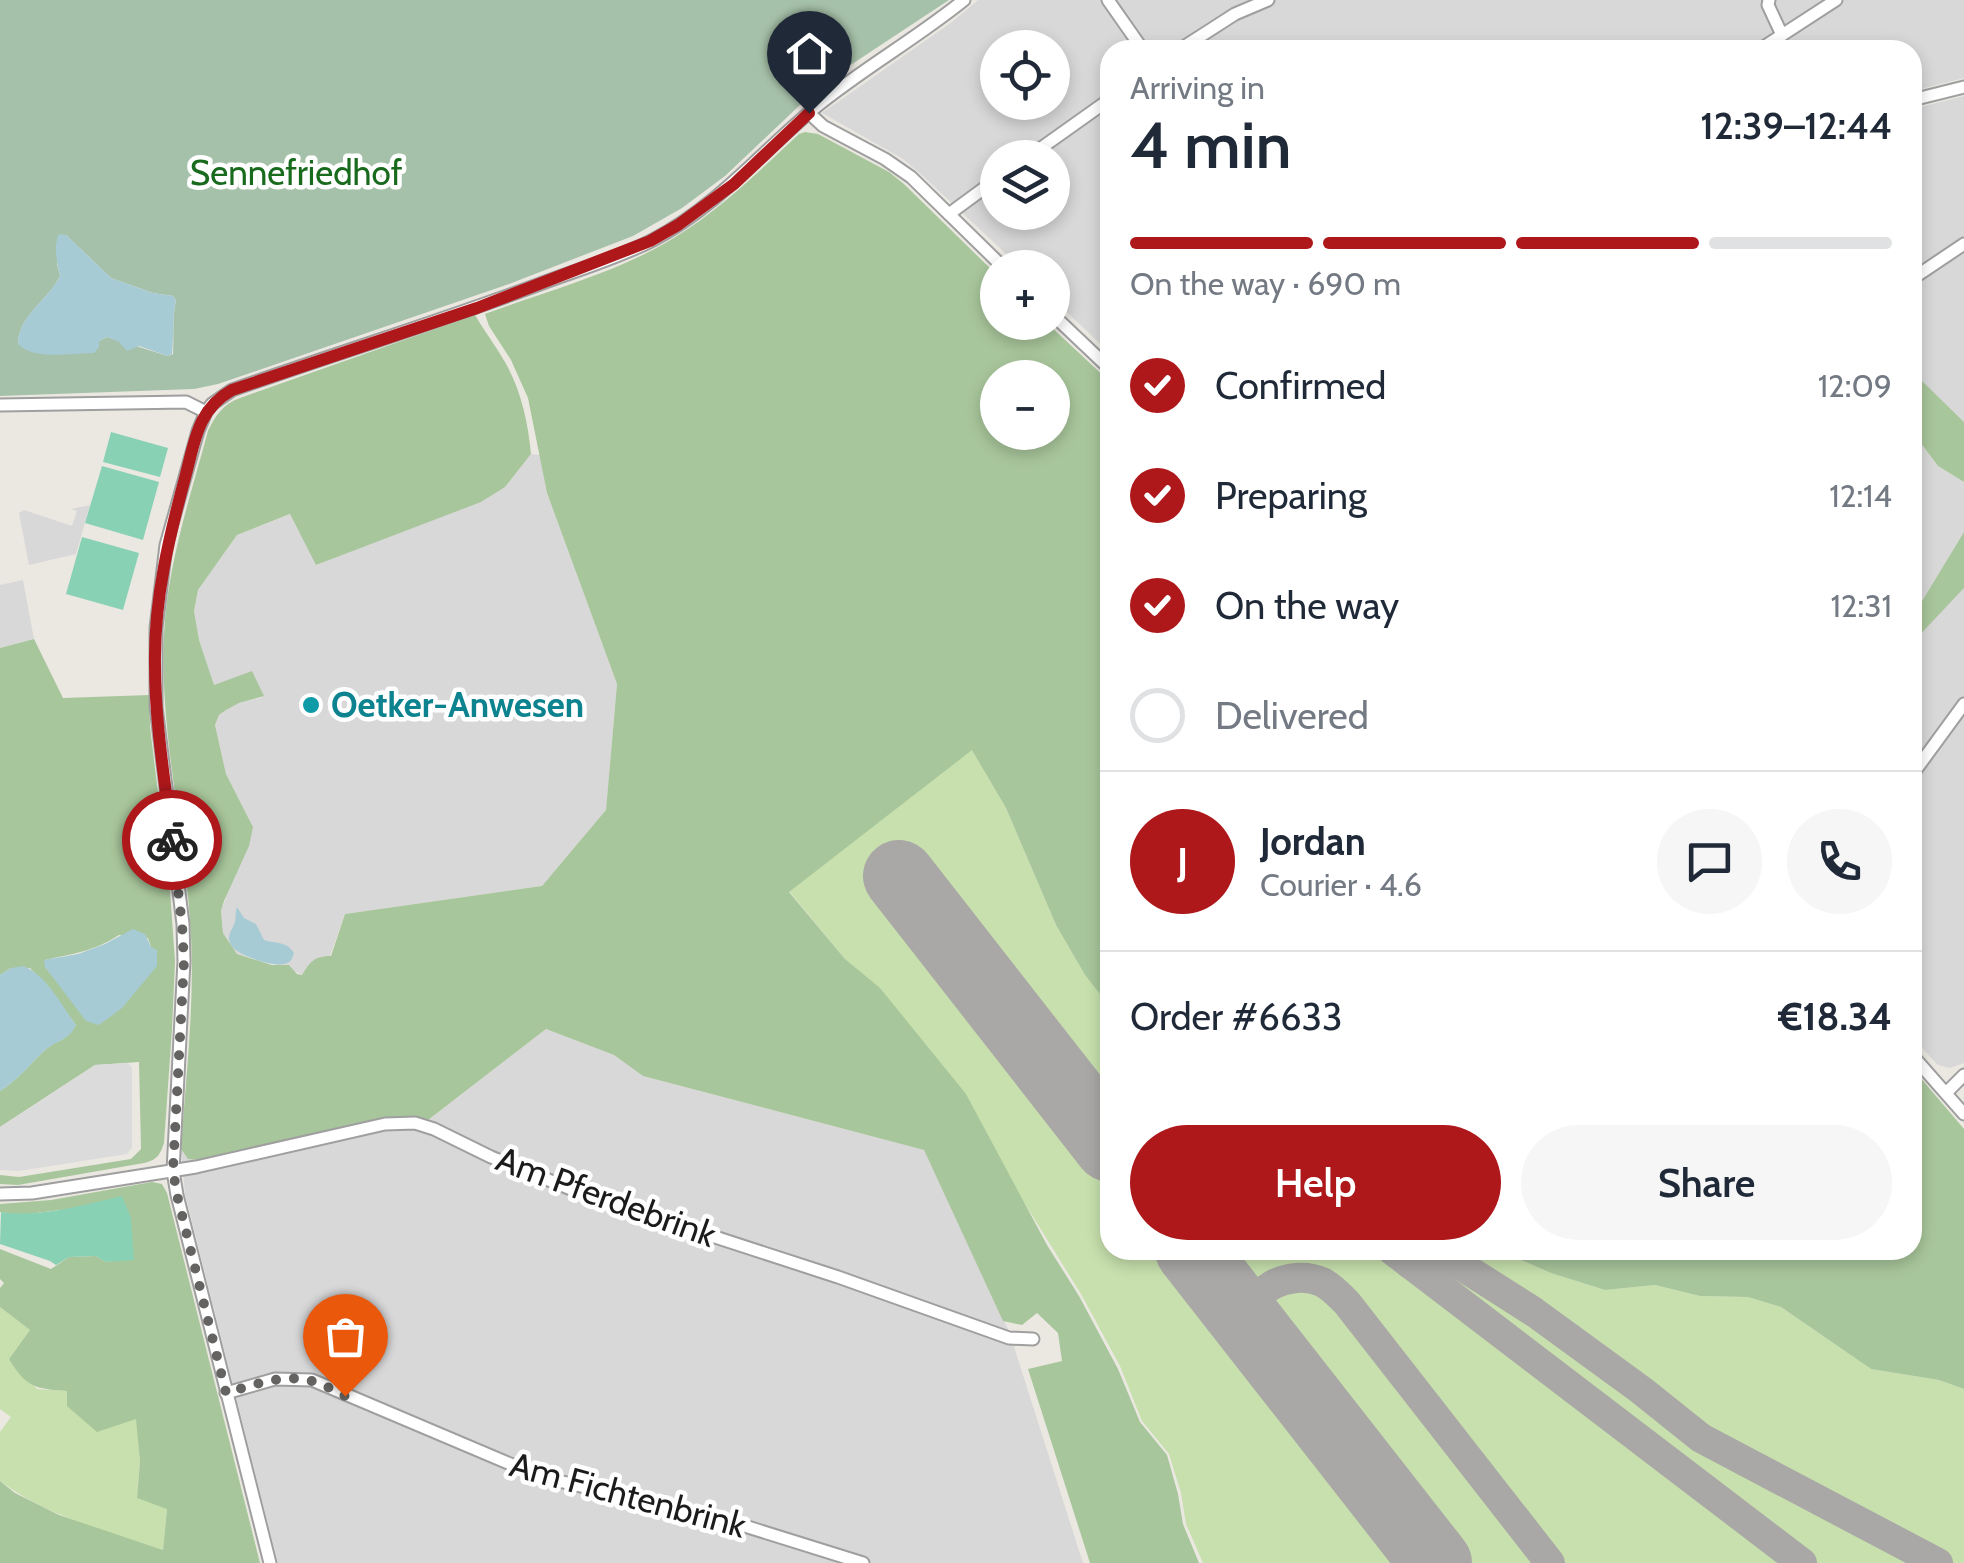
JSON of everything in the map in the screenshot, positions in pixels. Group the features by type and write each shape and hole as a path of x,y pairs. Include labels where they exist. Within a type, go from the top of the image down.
{"street":[{"path":"270,1563 173,1170 184,961 156,706 156,628 166,545 206,412 232,390 477,308 650,241 734,184 809,113 964,0"},
{"path":"1108,0 1136,40"},
{"path":"1194,40 1265,0"},
{"path":"1769,0 1782,35"},
{"path":"1774,40 1836,0"},
{"path":"1922,98 1964,87"},
{"path":"1052,140 1100,106"},
{"path":"809,113 823,126 898,166 986,250"},
{"path":"949,214 980,191"},
{"path":"1922,272 1964,244"},
{"path":"1070,331 1100,360"},
{"path":"0,405 186,402 206,412"},
{"path":"1922,761 1964,704"},
{"path":"1922,1066 1964,1114"},
{"path":"1947,1092 1964,1076"},
{"name":"Am Pferdebrink","path":"0,1194 32,1193 196,1167 385,1124 415,1123 586,1195 1008,1338 1034,1339"},
{"name":"Am Fichtenbrink","path":"226,1393 275,1379 312,1380 542,1478 746,1525 863,1563"}],"shaded area":[{"path":"978,0 1964,0 1964,78 1922,89 1922,40 1100,40 1100,344 1070,315 1070,250 1002,250 981,230 1070,230 1070,140 980,140 980,230 903,159 822,113"},
{"path":"1964,96 1964,422 1922,381 1922,107"},
{"path":"1922,446 1938,466 1964,482 1964,532 1922,601"},
{"path":"531,454 540,455 547,493 617,684 606,811 542,886 345,914 330,956 303,975 237,954 223,933 221,911 253,827 226,774 215,725 226,710 263,697 214,686 194,611 198,590 237,535 291,514 317,565 505,487"},
{"path":"90,505 76,554 29,565 19,513 24,510 72,526 77,511 71,509"},
{"path":"23,580 34,639 0,648 0,585"},
{"path":"1964,588 1964,1063 1950,1068 1938,1065 1922,1048 1922,632"},
{"path":"546,1029 614,1055 643,1076 924,1150 1009,1331 1083,1563 278,1563 185,1194 181,1149 188,1159 199,1160 380,1119 428,1120"},
{"path":"128,1063 132,1068 132,1147 127,1154 19,1171 0,1170 0,1127 95,1065"}],"green space":[{"name":"Sennefriedhof","path":"0,0 949,0 843,70 725,176 682,208 633,236 509,284 218,384 194,389 0,396","holes":["66,235 111,278 173,296 173,354 168,356 107,337 99,341 18,344 23,324 60,276 57,264"]},
{"path":"799,134 818,134 889,172 980,258 980,340 1065,340 1100,373 1100,994 1056,925 1006,808 972,750 789,892 845,959 880,988 966,1094 1118,1369 1140,1422 1167,1455 1183,1524 1199,1563 1090,1563 1028,1369 1062,1361 1058,1333 1037,1313 1022,1325 1003,1321 924,1150 643,1076 614,1055 546,1029 428,1120 380,1119 199,1160 188,1159 181,1149 192,949 167,726 164,648 169,586 178,541 214,420 224,407 240,398 475,315 505,362 526,418 531,454 505,487 481,502 316,565 290,514 237,535 198,590 194,611 214,685 252,671 264,696 226,710 215,725 226,774 253,827 249,846 221,911 223,933 237,954 272,965 289,965 302,975 313,961 331,956 345,914 542,886 606,810 617,684 547,493 528,398 485,314 640,256 716,209"},
{"path":"1922,381 1964,422 1964,482 1938,466 1922,445"},
{"path":"111,432 168,448 160,477 103,462"},
{"path":"102,466 159,482 143,540 85,523"},
{"path":"1964,532 1964,588 1922,632 1922,601"},
{"path":"82,537 139,553 123,610 66,594"},
{"path":"34,639 63,698 149,695 175,961 164,1143 159,1154 144,1163 18,1185 0,1184 0,1175 19,1177 131,1159 141,1149 139,1062 95,1065 0,1127 0,1091 76,1025 30,968 11,968 0,975 0,648","holes":["119,935 148,938 151,947 56,980 45,967 45,960 92,948"]},
{"path":"972,749 1006,808 1056,925 1100,994 1100,1260 1521,1260 1605,1290 1655,1285 1700,1296 1748,1297 1781,1307 1871,1369 1939,1380 1964,1389 1964,1563 1203,1563 1186,1524 1169,1454 1142,1421 1120,1366 1081,1294 1015,1188 880,989 845,959 789,891"},
{"path":"1922,1080 1964,1129 1964,1389 1939,1380 1871,1369 1781,1307 1748,1297 1700,1296 1655,1285 1605,1290 1521,1260 1922,1260"},
{"path":"152,1182 162,1184 167,1193 260,1563 0,1563 0,1481 59,1515 163,1550 167,1509 137,1498 140,1461 136,1419 97,1432 67,1406 67,1391 26,1381 9,1359 30,1330 0,1307 0,1288 4,1283 0,1279 0,1249 51,1269 69,1257 96,1256 106,1262 134,1259 60,1210 20,1215 0,1212 0,1204 51,1200"},
{"path":"122,1196 131,1218 134,1260 106,1262 96,1256 69,1257 56,1265 0,1244 1,1212 47,1212"},
{"path":"0,1307 30,1330 9,1359 37,1389 67,1391 137,1419 137,1497 167,1508 163,1550 58,1514 0,1481 0,1432 11,1417 0,1409"}],"water":[{"path":"59,234 66,235 111,278 173,296 176,300 172,354 139,346 127,351 107,337 99,341 94,353 34,353 18,344 23,324 60,276 56,249"},
{"path":"237,907 244,918 256,924 264,940 291,949 294,953 290,961 264,962 234,949 229,938"},
{"path":"133,929 145,934 157,950 157,966 122,1008 99,1025 86,1021 45,967 44,960 78,954"},
{"path":"23,966 46,983 76,1025 0,1091 0,975"}],"taxiway":[{"path":"1405,1260 1802,1563"},
{"path":"1410,1264 1414,1260"},
{"path":"1452,1260 1534,1312 1701,1438 1938,1563"},
{"path":"1253,1329 1254,1303 1271,1286 1283,1280 1310,1278 1332,1289 1347,1303 1550,1563"}],"runway":[{"path":"899,876 1100,1133"},
{"path":"1199,1260 1436,1563"}],"way so far":[{"path":"172,840 184,961 173,1170 226,1393 275,1379 294,1378 312,1380 345,1396"}],"place":[{"name":"Oetker-Anwesen","path":"311,705"}],"route":[{"path":"172,840 156,706 156,628 166,545 198,431 212,404 232,390 477,308 650,241 734,184 809,113"}]}
